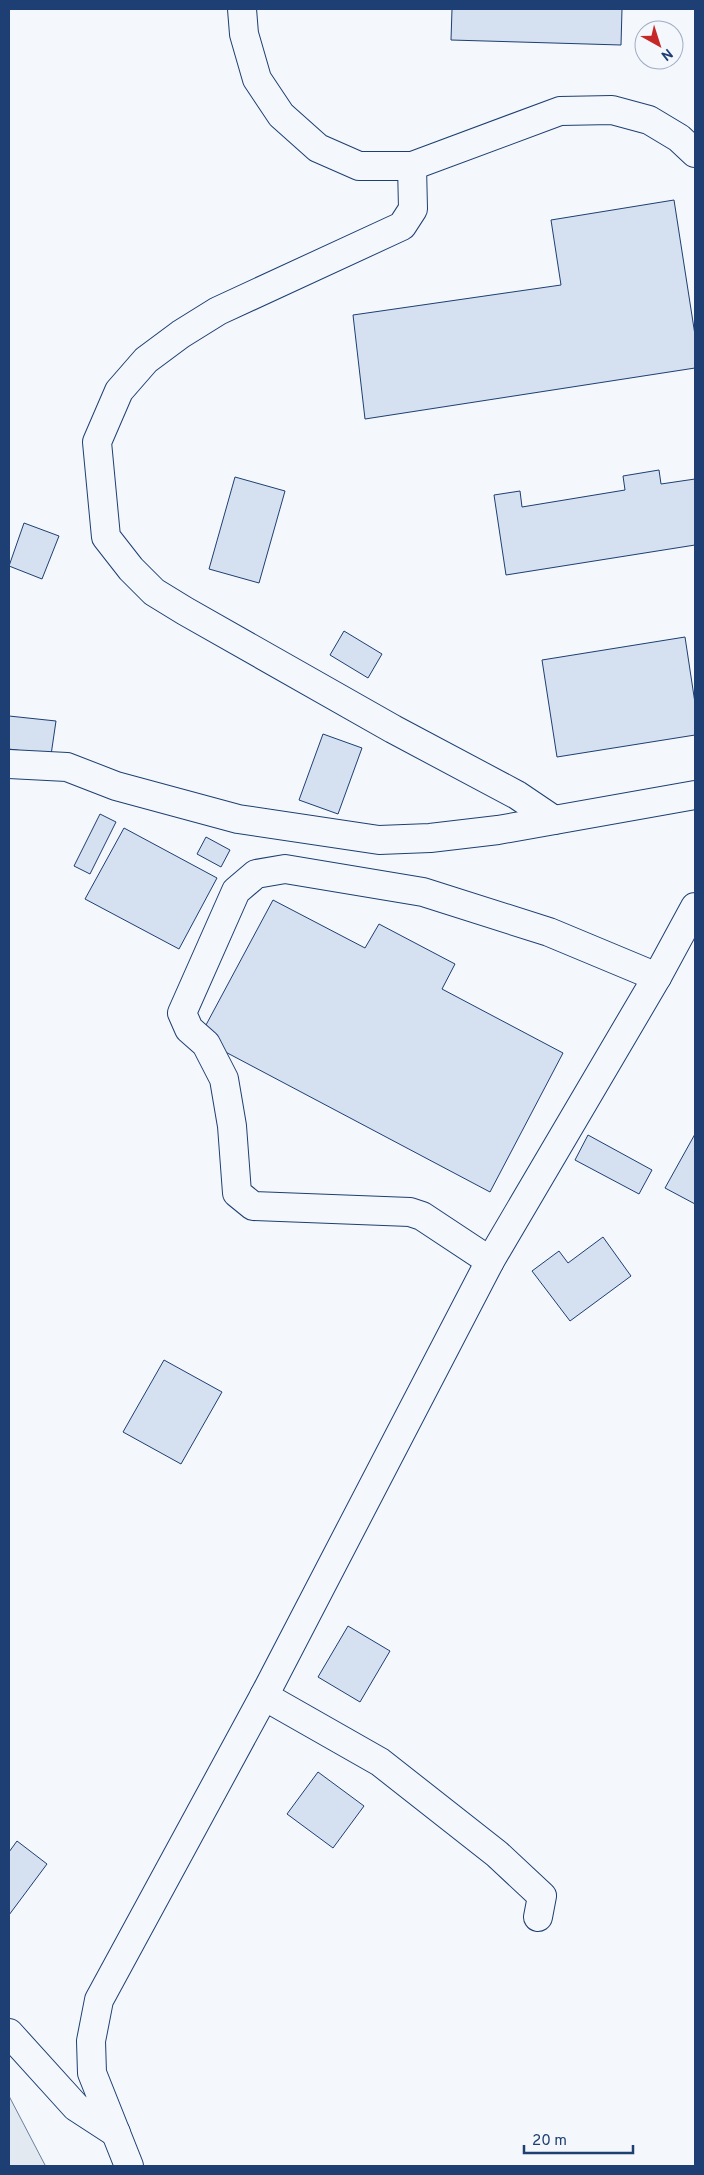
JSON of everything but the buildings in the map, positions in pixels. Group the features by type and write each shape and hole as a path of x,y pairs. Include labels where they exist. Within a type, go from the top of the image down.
{"street":[{"path":"242,9 244,34 257,79 281,115 318,148 359,166 412,166 560,111 612,110 649,120 679,138 695,154"},
{"path":"412,166 413,208 402,226 218,311 181,334 146,360 119,391 96,442 106,537 131,569 154,592 393,729 517,795 554,820"},
{"path":"9,764 67,767 116,786 238,819 379,840 430,838 554,820 695,795"},
{"path":"490,1261 422,1216 410,1212 253,1206 237,1193 232,1126 224,1079 206,1044 188,1029 182,1013 236,891 256,874 286,869 423,892 549,932 657,977"},
{"path":"129,2166 92,2073 91,2041 99,2000 264,1696 490,1261 657,977 695,907"},
{"path":"264,1696 380,1762 497,1854 542,1896 538,1917"},
{"path":"9,2033 76,2107 116,2133"}],"shaded area":[{"path":"9,2096 45,2165 45,2166 9,2166"}]}
